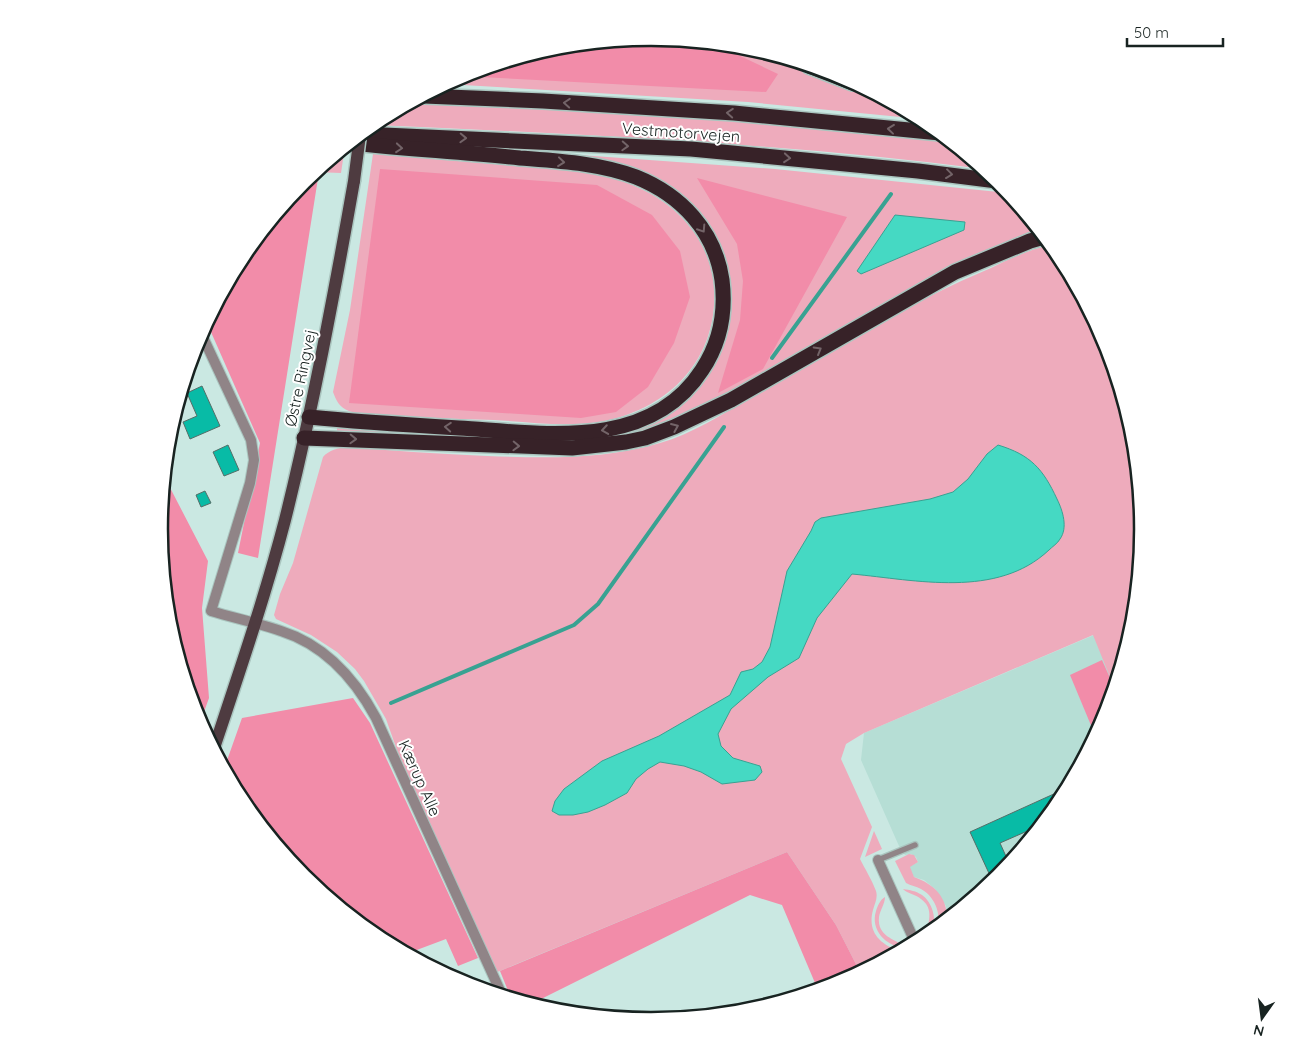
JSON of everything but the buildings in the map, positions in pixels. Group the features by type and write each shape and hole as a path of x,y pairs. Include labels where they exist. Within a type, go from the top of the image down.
{"highway":[{"name":"Vestmotorvejen","path":"436,97 734,113 924,131"},
{"name":"Vestmotorvejen","path":"374,135 691,149 983,179"},
{"path":"309,417 551,434 602,431 620,427 637,423 661,410 684,394 708,362 716,344 722,321 724,295 716,256 709,240 688,210 676,199 651,184 619,172 570,163 360,144"},
{"path":"304,438 572,448 608,445 645,438 674,427 731,400 955,272 1036,239"}],"main road":[{"name":"Østre Ringvej","path":"217,740 255,624 284,521 304,438 333,305 359,144"}],"street":[{"path":"206,343 251,440 254,460 250,483 211,611 255,624"},
{"name":"Kærup Alle","path":"255,624 282,631 320,651 353,680 366,699 498,987"},
{"path":"878,860 912,935"}],"lane":[{"path":"878,860 915,845"}],"shaded area":[{"path":"619,47 683,47 745,56 806,72 865,96 902,117 748,102 462,85 526,63 588,50"},
{"path":"619,47 683,47 737,54 778,74 766,92 482,77 526,63 588,50"},
{"path":"423,104 579,111 742,122 937,141 970,167 832,152 604,136 387,126"},
{"path":"552,153 775,169 996,192 1035,236 678,420 626,437 562,443 337,434 337,428 563,438 684,400 704,380 719,352 729,292 694,208 678,191 658,178 628,168"},
{"path":"373,154 579,171 625,182 654,196 679,215 690,227 706,254 711,270 714,286 713,313 708,337 698,358 684,377 667,393 647,406 624,416 599,422 546,424 359,414 346,410 337,402 333,392 350,310"},
{"path":"343,157 341,173 326,172"},
{"path":"380,169 597,185 652,215 680,251 690,297 674,343 648,387 616,412 581,418 349,403"},
{"path":"697,178 847,217 763,369 718,393 740,320 743,281 737,244"},
{"path":"318,181 258,558 238,553 260,443 211,331 233,288 268,235"},
{"path":"895,215 965,222 964,230 861,274 857,271"},
{"path":"1042,247 1052,261 1084,315 1097,344 1117,404 1130,466 1133,497 1133,561 1124,623 1110,677 1093,635 864,733 846,744 841,759 872,827 860,859 877,894 872,925 881,941 891,948 865,962 857,966 836,925 787,852 495,973 403,767 386,719 364,681 355,669 337,652 311,635 276,619 274,615 280,594 293,563 323,457 334,450 347,447 487,456 574,457 639,449 660,443 707,423 869,329 929,297"},
{"path":"998,445 1019,453 1035,464 1047,479 1057,499 1063,514 1064,530 1059,540 1049,550 1028,565 1005,575 981,581 929,582 852,574 817,618 799,658 768,677 731,709 718,734 721,746 733,758 760,766 762,772 755,780 722,784 701,772 684,766 660,762 636,779 627,793 605,805 588,812 573,815 559,815 552,811 555,801 564,789 602,761 659,736 730,695 741,672 753,669 762,662 770,647 787,571 815,522 821,518 930,499 953,492 968,479 987,454"},
{"path":"170,487 208,561 202,608 209,698 204,712 185,654 172,592 168,529"},
{"path":"1124,622 1117,654 1097,714 1069,770 1034,823 1014,847 969,892 946,911 946,906 935,889 924,880 914,877 909,867 918,862 916,857 911,854 905,855 899,846 861,760 864,733"},
{"path":"1102,660 1110,678 1091,726 1070,675"},
{"path":"353,698 370,723 478,958 458,966 446,939 416,950 357,912 310,870 268,823 227,760 242,718"},
{"path":"874,831 882,849 865,857"},
{"path":"787,852 836,925 857,966 815,983 782,905 750,895 542,999 508,989 500,971"},
{"path":"909,854 914,855 918,862 910,867 914,877 928,883 938,892 945,904 946,911 938,917 936,905 930,896 921,889 906,883 895,861"},
{"path":"903,889 915,892 926,898 933,912 934,920 929,923 928,907 921,899"},
{"path":"885,897 879,923 884,933 899,943 894,946 881,936 875,925 876,911"}],"waterway":[{"path":"772,358 891,194"},
{"path":"391,703 574,625 598,604 724,427"}]}
